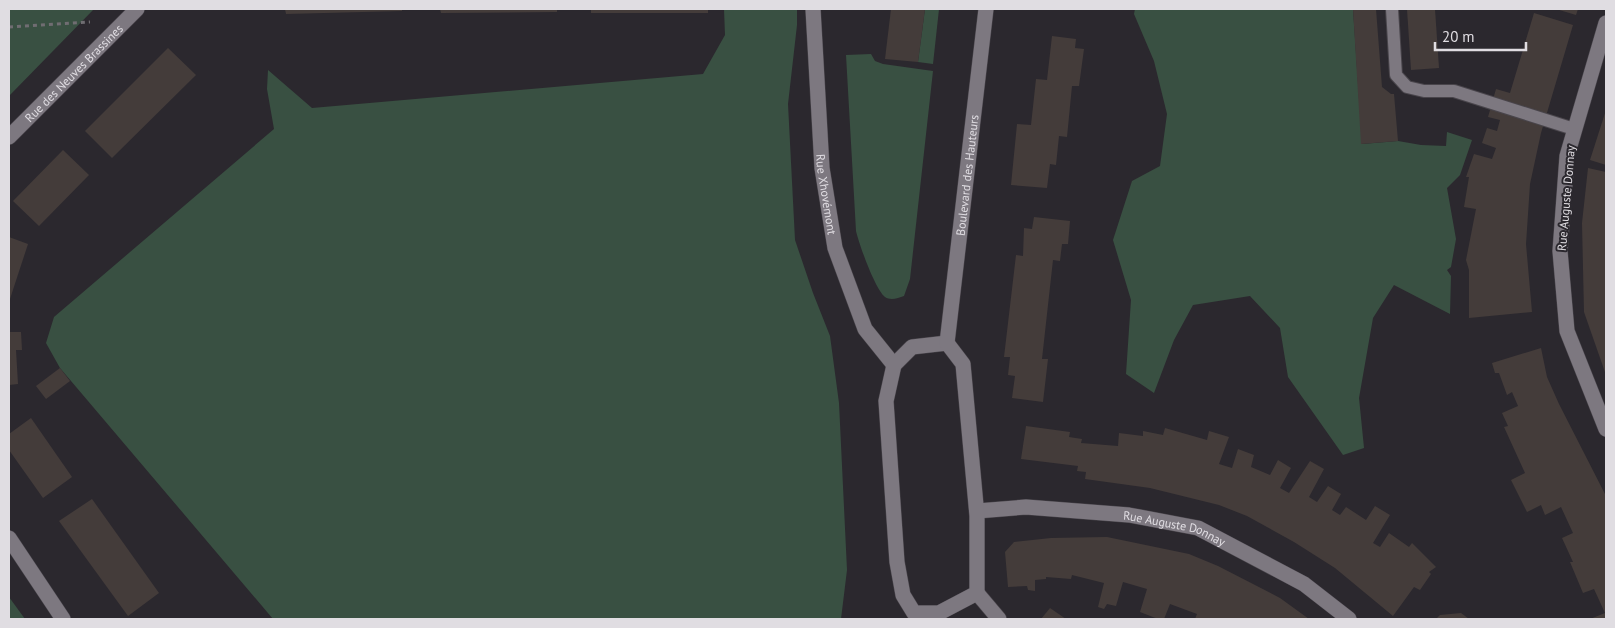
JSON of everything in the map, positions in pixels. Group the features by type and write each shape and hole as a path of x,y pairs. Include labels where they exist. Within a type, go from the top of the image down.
{"street":[{"name":"Rue Xhovémont","path":"813,9 822,168 836,248 865,330 894,364"},
{"name":"Boulevard des Hauteurs","path":"947,343 986,9"},
{"name":"Rue des Neuves Brassines","path":"9,137 132,14"},
{"name":"Rue Auguste Donnay","path":"1606,23 1567,156 1560,251 1567,331 1606,430"},
{"path":"977,593 939,613 913,616 903,596 897,562 886,400 894,364 912,347 947,343 963,364 977,511 977,593 999,619"},
{"name":"Rue Auguste Donnay","path":"977,511 1026,507 1129,515 1198,528 1304,584 1350,619"},
{"path":"9,538 63,619"}],"lane":[{"path":"1392,9 1396,75 1407,87 1424,91 1454,91 1574,129"}],"path":[{"path":"9,27 132,14"}],"green space":[{"path":"9,9 94,9 9,96"},
{"path":"724,9 797,9 797,25 788,104 795,240 830,336 839,403 847,570 841,619 273,619 60,368 46,343 54,317 274,129 267,89 268,70 312,108 703,74 725,35"},
{"path":"925,9 939,9 933,64 918,62"},
{"path":"1135,9 1353,9 1362,144 1398,141 1421,145 1446,146 1447,132 1472,140 1460,175 1447,188 1456,239 1451,267 1447,270 1451,276 1450,314 1394,285 1373,318 1359,398 1364,448 1343,455 1288,377 1280,328 1250,296 1193,305 1174,340 1154,393 1126,374 1131,300 1113,240 1132,181 1160,166 1167,114 1154,61 1134,14"},
{"path":"871,54 875,61 883,64 933,71 910,279 904,296 894,299 885,297 877,285 856,231 846,55"},
{"path":"9,597 25,619 9,619"}],"building":[{"path":"285,9 402,9 402,11 286,14"},
{"path":"440,9 557,9 557,12 441,13"},
{"path":"591,9 708,9 708,13 591,13"},
{"path":"891,9 925,9 918,62 885,59"},
{"path":"1353,9 1376,9 1382,87 1391,94 1394,94 1398,141 1361,144"},
{"path":"1407,9 1435,9 1439,68 1411,70"},
{"path":"1556,9 1578,9 1576,15"},
{"path":"1534,13 1573,25 1541,133 1530,184 1526,244 1532,312 1469,318 1469,270 1466,260 1476,209 1464,207 1469,177 1466,177 1474,154 1492,159 1496,148 1482,143 1487,128 1497,131 1500,120 1488,117 1496,89 1510,93"},
{"path":"1052,36 1076,39 1075,48 1084,49 1079,86 1072,86 1067,137 1059,136 1056,165 1050,164 1047,188 1011,185 1017,124 1031,125 1036,79 1047,80"},
{"path":"168,48 196,75 112,158 85,131"},
{"path":"1606,110 1606,165 1590,160"},
{"path":"63,150 89,175 39,226 13,201"},
{"path":"1588,168 1606,172 1606,375 1584,312 1582,223"},
{"path":"1034,217 1070,221 1068,244 1062,244 1060,261 1053,260 1042,359 1048,359 1043,402 1012,398 1015,376 1008,375 1010,357 1004,357 1016,255 1023,256 1024,228 1032,229"},
{"path":"9,237 28,244 9,302"},
{"path":"9,332 21,332 22,350 16,350 18,384 9,385"},
{"path":"1541,348 1547,377 1606,496 1606,619 1590,619 1605,613 1594,589 1583,593 1570,562 1573,562 1562,538 1573,533 1561,507 1545,515 1541,505 1527,512 1511,480 1525,473 1504,427 1508,426 1502,413 1518,406 1512,392 1507,395 1499,373 1495,373 1492,363"},
{"path":"60,368 70,381 46,399 36,386"},
{"path":"31,418 72,477 43,498 9,450 9,434"},
{"path":"1026,426 1070,432 1069,437 1082,439 1081,443 1118,446 1119,433 1143,436 1143,431 1163,435 1165,428 1207,440 1209,431 1229,437 1219,464 1232,468 1238,449 1254,455 1251,467 1270,475 1278,460 1291,468 1280,488 1289,493 1310,461 1324,469 1309,497 1317,502 1328,486 1341,494 1332,510 1340,515 1346,507 1366,520 1375,506 1390,515 1373,543 1380,547 1389,533 1409,547 1412,543 1436,567 1429,572 1431,574 1420,590 1414,587 1393,616 1335,568 1294,542 1247,516 1219,505 1150,488 1085,479 1086,472 1077,471 1078,466 1021,459"},
{"path":"92,499 159,593 128,616 59,521"},
{"path":"1107,537 1189,554 1218,566 1280,598 1309,619 1195,619 1197,614 1170,604 1164,619 1158,619 1140,612 1147,589 1123,582 1116,606 1107,604 1104,609 1098,607 1104,583 1072,575 1071,579 1046,577 1046,579 1035,580 1035,591 1028,590 1027,586 1008,587 1005,552 1014,542 1051,538"},
{"path":"1050,608 1066,619 1041,619"},
{"path":"1461,613 1469,619 1436,619 1440,615"}]}
